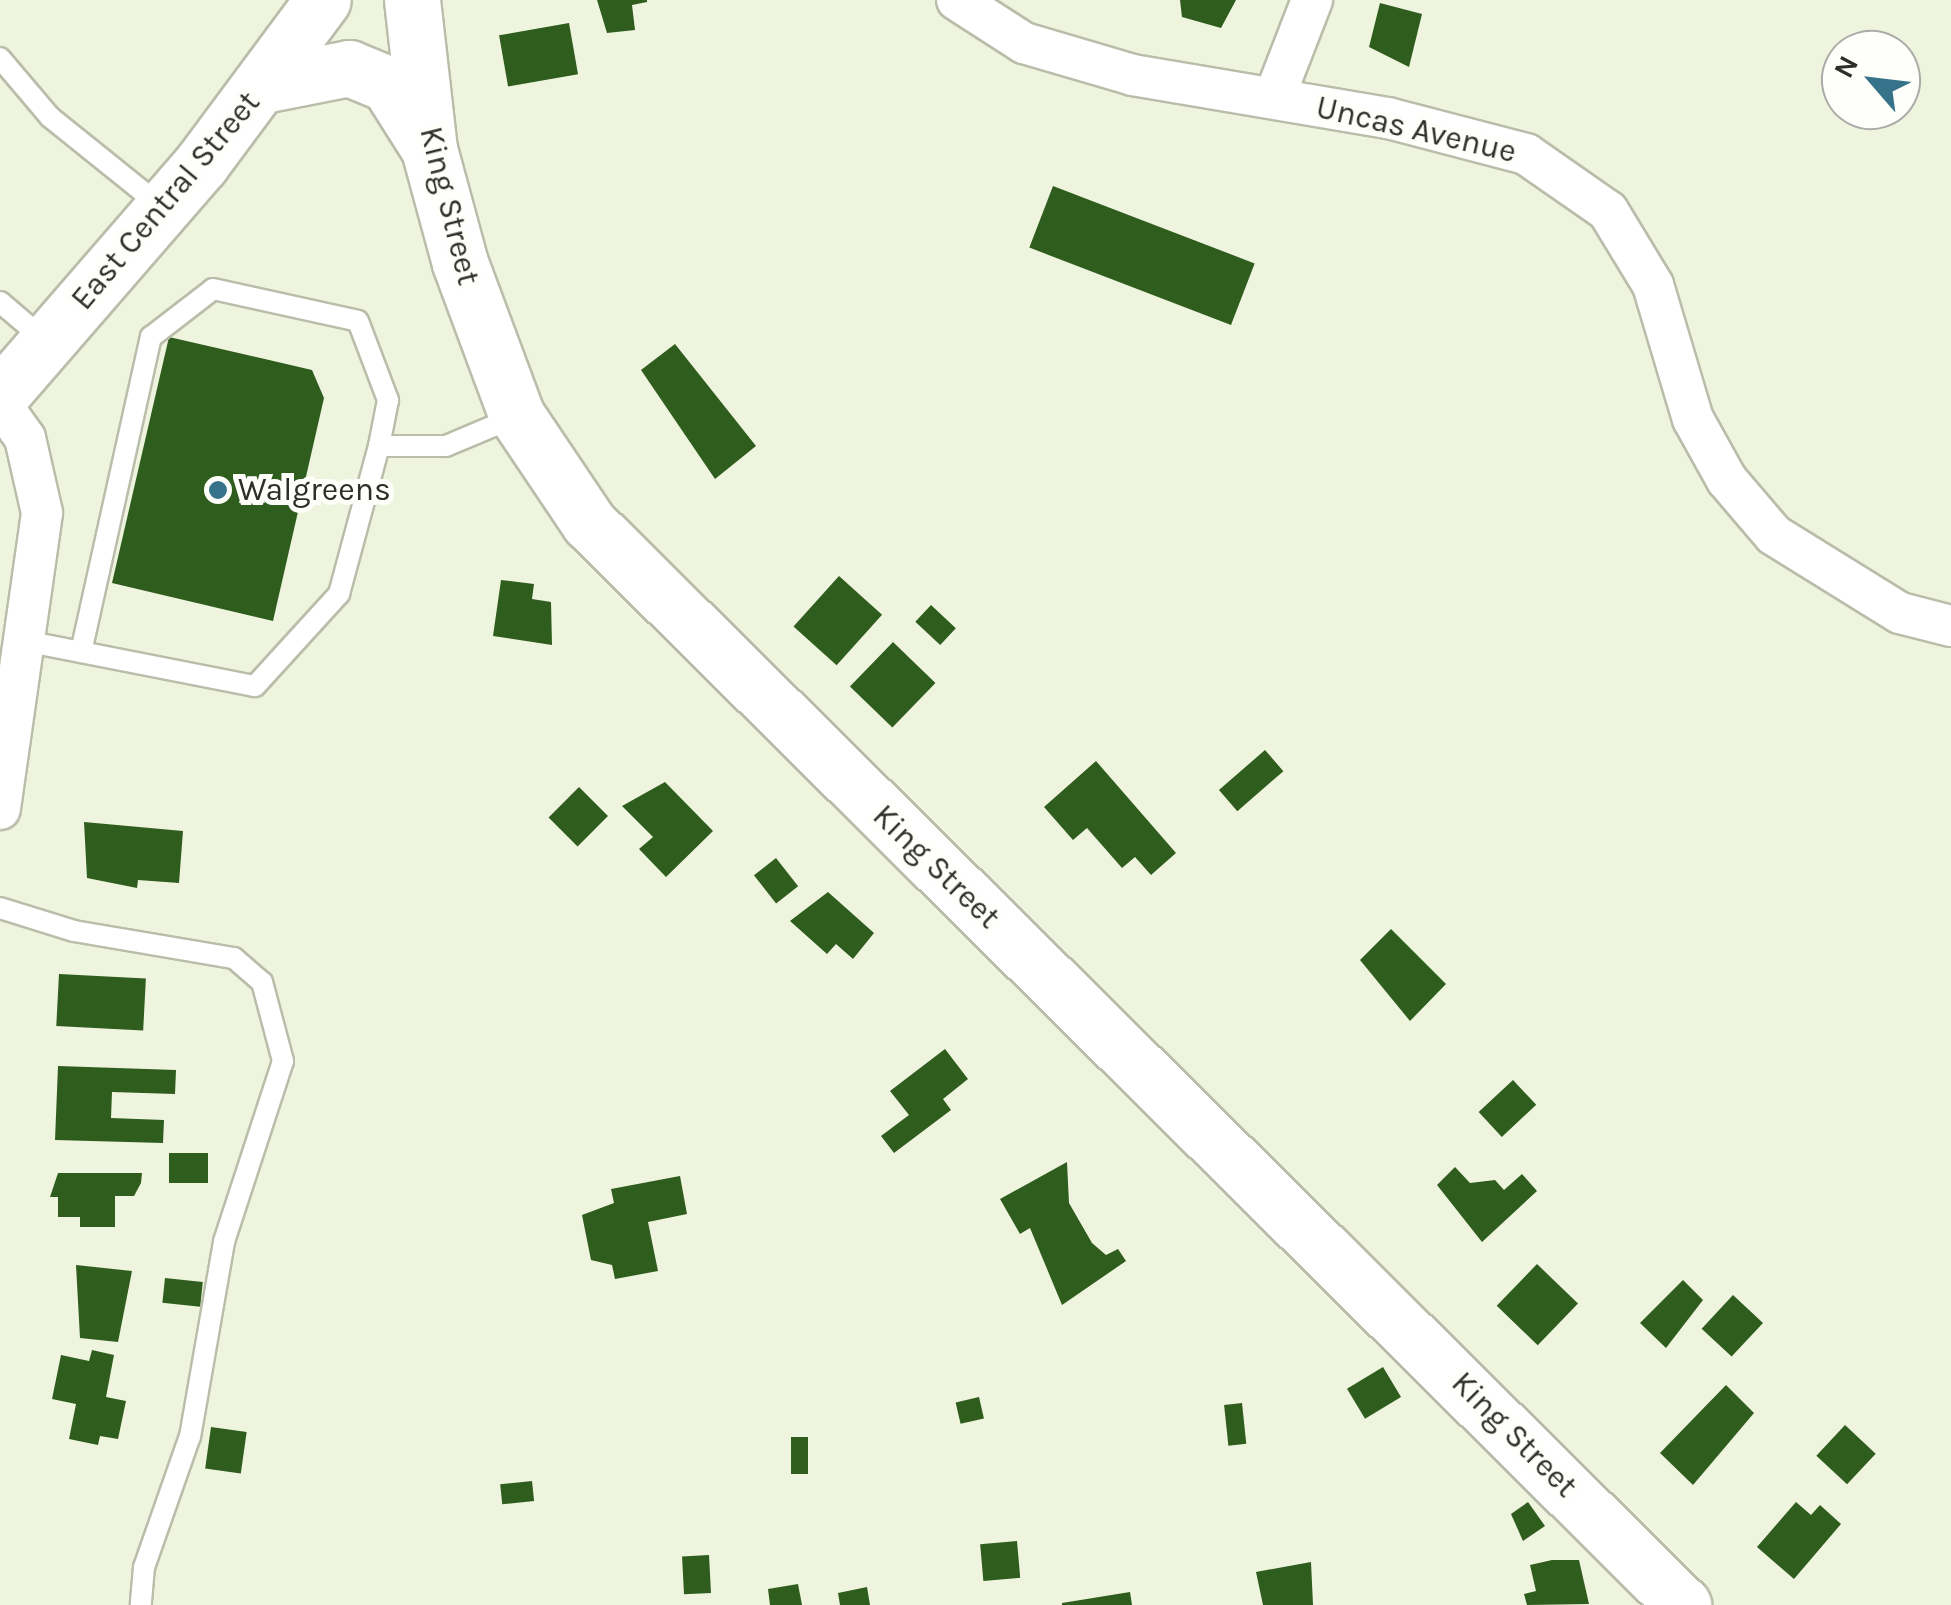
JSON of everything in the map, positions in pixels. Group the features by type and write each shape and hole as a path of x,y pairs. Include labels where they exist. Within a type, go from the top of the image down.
{"main road":[{"name":"East Central Street","path":"0,400 164,208 263,85 323,0"},
{"name":"King Street","path":"412,0 429,149 517,416 590,522 680,618 1683,1605"},
{"path":"263,85 349,68 388,84 429,149"}],"street":[{"name":"Uncas Avenue","path":"958,0 1024,43 1133,75 1274,98 1526,154 1608,212 1653,285 1693,419 1726,480 1774,536 1836,579 1900,614 1951,626"},
{"path":"1274,98 1312,0"},
{"path":"0,400 24,438 42,513 0,809"}],"lane":[{"path":"0,58 50,118 164,208"},
{"path":"25,641 81,652 255,686 340,594 388,400 358,321 213,289 150,336 81,652"},
{"path":"0,302 47,342"},
{"path":"379,446 446,446 517,416"},
{"path":"0,908 74,931 234,958 262,982 283,1060 224,1242 190,1436 144,1567 141,1605"}],"building":[{"path":"597,0 647,2 632,5 635,30 607,33"},
{"path":"1180,0 1236,0 1221,28 1182,17"},
{"path":"1380,3 1422,14 1409,67 1369,47"},
{"path":"569,23 578,74 508,87 499,35"},
{"path":"1053,186 1255,263 1231,325 1029,248"},
{"name":"Walgreens","path":"169,337 312,370 324,398 273,621 112,583"},
{"path":"675,344 756,446 715,479 641,370"},
{"path":"839,576 882,615 837,665 793,627"},
{"path":"501,580 534,584 532,599 551,602 552,645 493,636"},
{"path":"931,605 956,628 940,645 915,622"},
{"path":"893,642 935,683 892,728 850,687"},
{"path":"1265,750 1283,771 1237,811 1219,790"},
{"path":"1096,761 1176,853 1151,875 1135,857 1122,868 1087,828 1073,840 1044,807"},
{"path":"665,782 713,831 666,877 639,849 653,837 622,806"},
{"path":"579,787 608,816 578,846 549,817"},
{"path":"84,822 183,831 179,883 138,880 137,888 87,878"},
{"path":"776,858 798,886 776,904 754,875"},
{"path":"828,892 874,933 853,959 836,944 827,954 790,921"},
{"path":"1391,929 1446,984 1410,1021 1360,960"},
{"path":"59,974 146,979 143,1030 56,1026"},
{"path":"945,1049 968,1079 943,1099 951,1110 894,1153 881,1136 909,1115 890,1091"},
{"path":"58,1066 176,1070 175,1094 112,1092 111,1118 164,1120 163,1143 55,1140"},
{"path":"1513,1080 1536,1105 1502,1137 1479,1112"},
{"path":"169,1153 208,1153 208,1183 169,1183"},
{"path":"1067,1162 1069,1203 1092,1243 1106,1255 1118,1249 1126,1261 1062,1305 1030,1228 1020,1234 1000,1199"},
{"path":"1455,1167 1470,1183 1495,1180 1504,1190 1522,1174 1537,1191 1482,1242 1437,1185"},
{"path":"58,1173 142,1173 134,1196 115,1196 115,1227 80,1227 80,1217 58,1217 58,1197 50,1197"},
{"path":"680,1176 687,1214 648,1222 658,1271 615,1279 612,1265 591,1260 582,1215 614,1203 611,1189"},
{"path":"1537,1264 1578,1304 1538,1345 1497,1306"},
{"path":"76,1265 132,1271 118,1342 80,1338"},
{"path":"165,1278 203,1282 200,1307 162,1303"},
{"path":"1683,1280 1703,1300 1666,1348 1640,1323"},
{"path":"1733,1295 1763,1323 1732,1357 1702,1329"},
{"path":"92,1350 114,1355 106,1397 126,1401 118,1439 100,1436 98,1445 69,1439 76,1404 52,1399 61,1355 89,1361"},
{"path":"1383,1367 1401,1397 1365,1419 1347,1389"},
{"path":"1726,1385 1754,1413 1693,1485 1660,1453"},
{"path":"979,1397 984,1418 961,1424 956,1402"},
{"path":"1242,1403 1246,1444 1228,1446 1224,1405"},
{"path":"1845,1425 1876,1454 1847,1484 1816,1456"},
{"path":"211,1427 247,1432 241,1474 205,1469"},
{"path":"791,1437 808,1437 808,1474 791,1474"},
{"path":"532,1481 534,1501 502,1504 500,1484"},
{"path":"1528,1502 1545,1526 1523,1541 1511,1514"},
{"path":"1796,1502 1811,1515 1820,1505 1841,1524 1794,1579 1757,1547"},
{"path":"1017,1541 1020,1578 983,1581 980,1544"},
{"path":"709,1555 711,1593 684,1594 682,1556"},
{"path":"1579,1560 1589,1604 1527,1605 1524,1594 1536,1591 1530,1565"},
{"path":"1311,1562 1313,1605 1263,1605 1256,1572"},
{"path":"798,1584 802,1605 770,1605 768,1589"},
{"path":"867,1587 870,1605 840,1605 838,1593"},
{"path":"1130,1592 1132,1605 1062,1605 1062,1603"}],"place":[{"name":"Walgreens","path":"218,490"}]}
